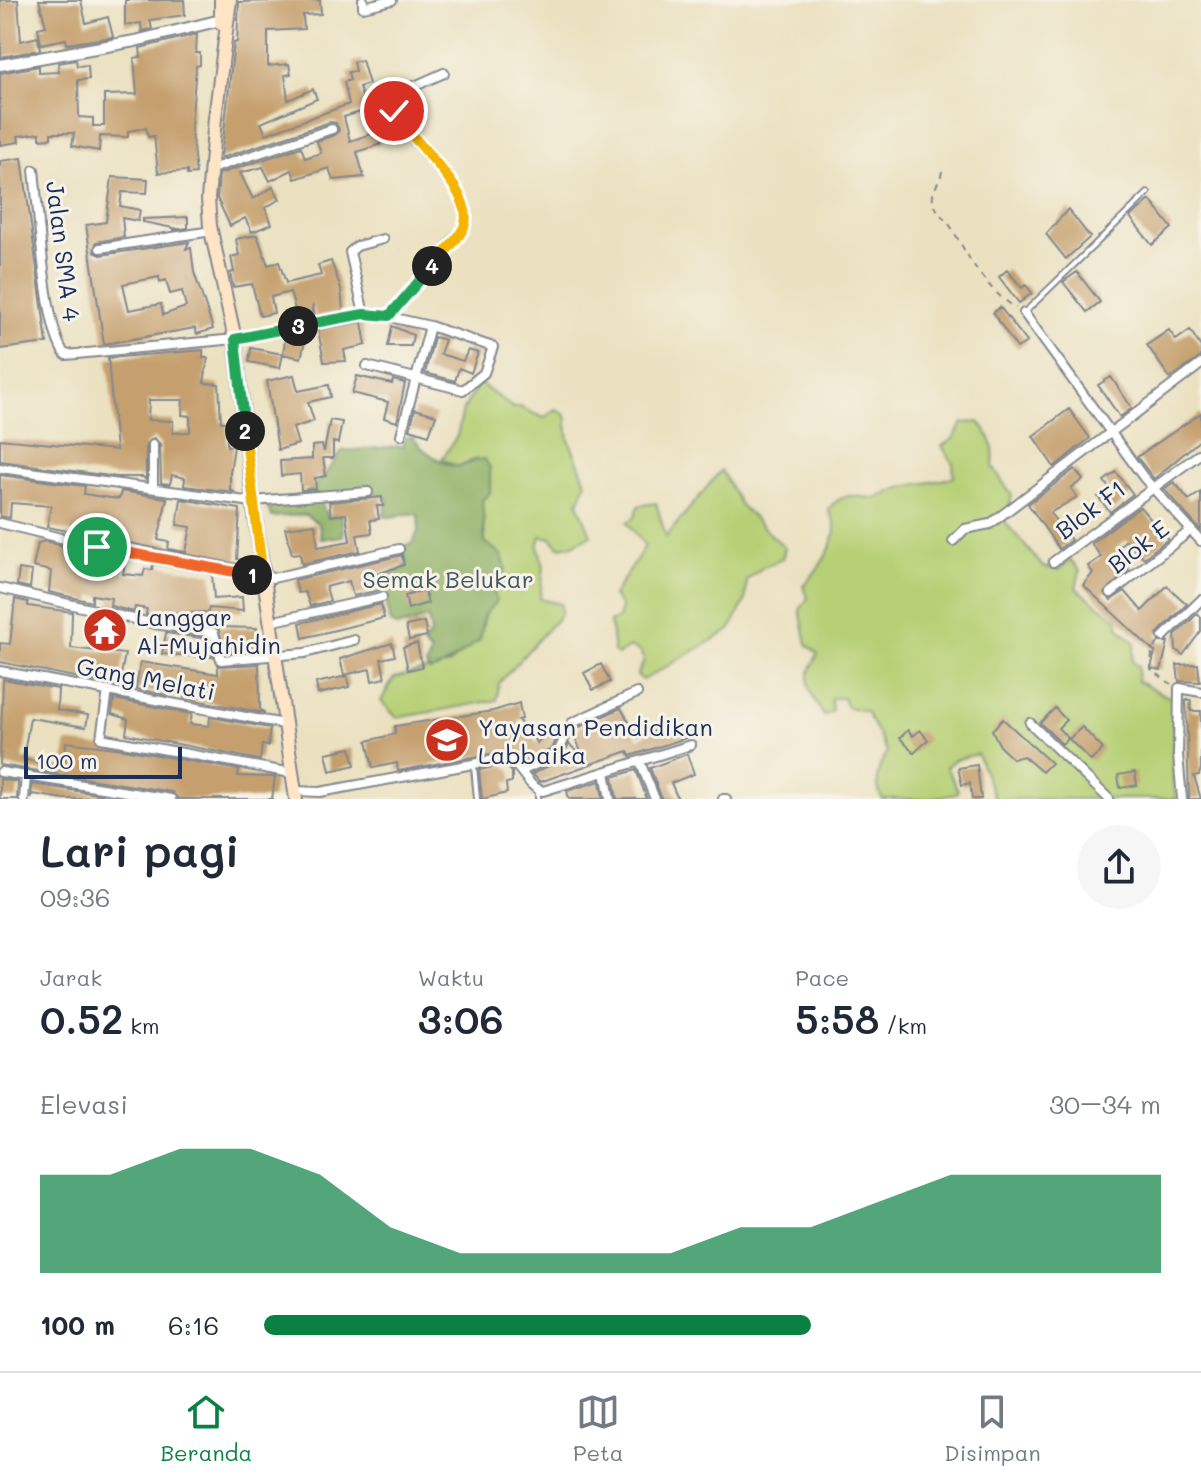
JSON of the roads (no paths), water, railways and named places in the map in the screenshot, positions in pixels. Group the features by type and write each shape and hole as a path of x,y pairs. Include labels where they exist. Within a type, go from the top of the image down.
{"main road":[{"path":"221,0 224,20"},
{"path":"230,0 224,20 208,199 211,228 235,339 263,577 296,795"}],"street":[{"path":"363,0 363,7 392,0"},
{"path":"0,65 135,41 224,20"},
{"path":"389,316 464,227 467,215 463,202 436,162 397,117 393,104 399,93 444,73"},
{"path":"211,169 332,129"},
{"name":"Jalan SMA 4","path":"34,170 50,311 63,353 87,355 235,339"},
{"path":"100,248 211,228"},
{"path":"364,314 350,252 357,246 383,239"},
{"path":"1024,313 1152,487 1201,541"},
{"path":"235,339 364,314 389,316 430,326 492,345 494,350 484,373 463,390 367,366"},
{"path":"401,435 430,326"},
{"path":"953,541 965,529 990,524 1201,364"},
{"path":"153,445 153,488"},
{"name":"Blok F1","path":"1053,562 1201,453"},
{"path":"0,468 253,502 368,492"},
{"path":"0,523 97,547 273,578 399,549"},
{"name":"Blok E","path":"1111,593 1191,530"},
{"path":"0,588 155,624 214,633 221,660 305,653 354,640"},
{"path":"270,622 382,597"},
{"path":"1163,637 1201,600"},
{"name":"Gang Melati","path":"0,671 284,724"},
{"path":"1182,799 1178,755 1179,688 1201,692"},
{"path":"108,691 101,738 292,773"},
{"path":"522,771 557,754 572,723 637,693"},
{"path":"1030,723 1109,799"},
{"path":"296,795 510,758 538,795 691,745"},
{"path":"640,762 655,799"},
{"path":"1,772 171,799"},
{"path":"605,772 610,799"},
{"path":"24,799 26,776"}],"lane":[{"path":"1024,313 1148,193"},
{"path":"474,764 477,799"}],"place":[{"name":"Langgar Al-Mujahidin","path":"105,630"},
{"name":"Yayasan Pendidikan Labbaika","path":"447,740"}],"park label":[{"name":"Semak Belukar","path":"448,578"}]}
